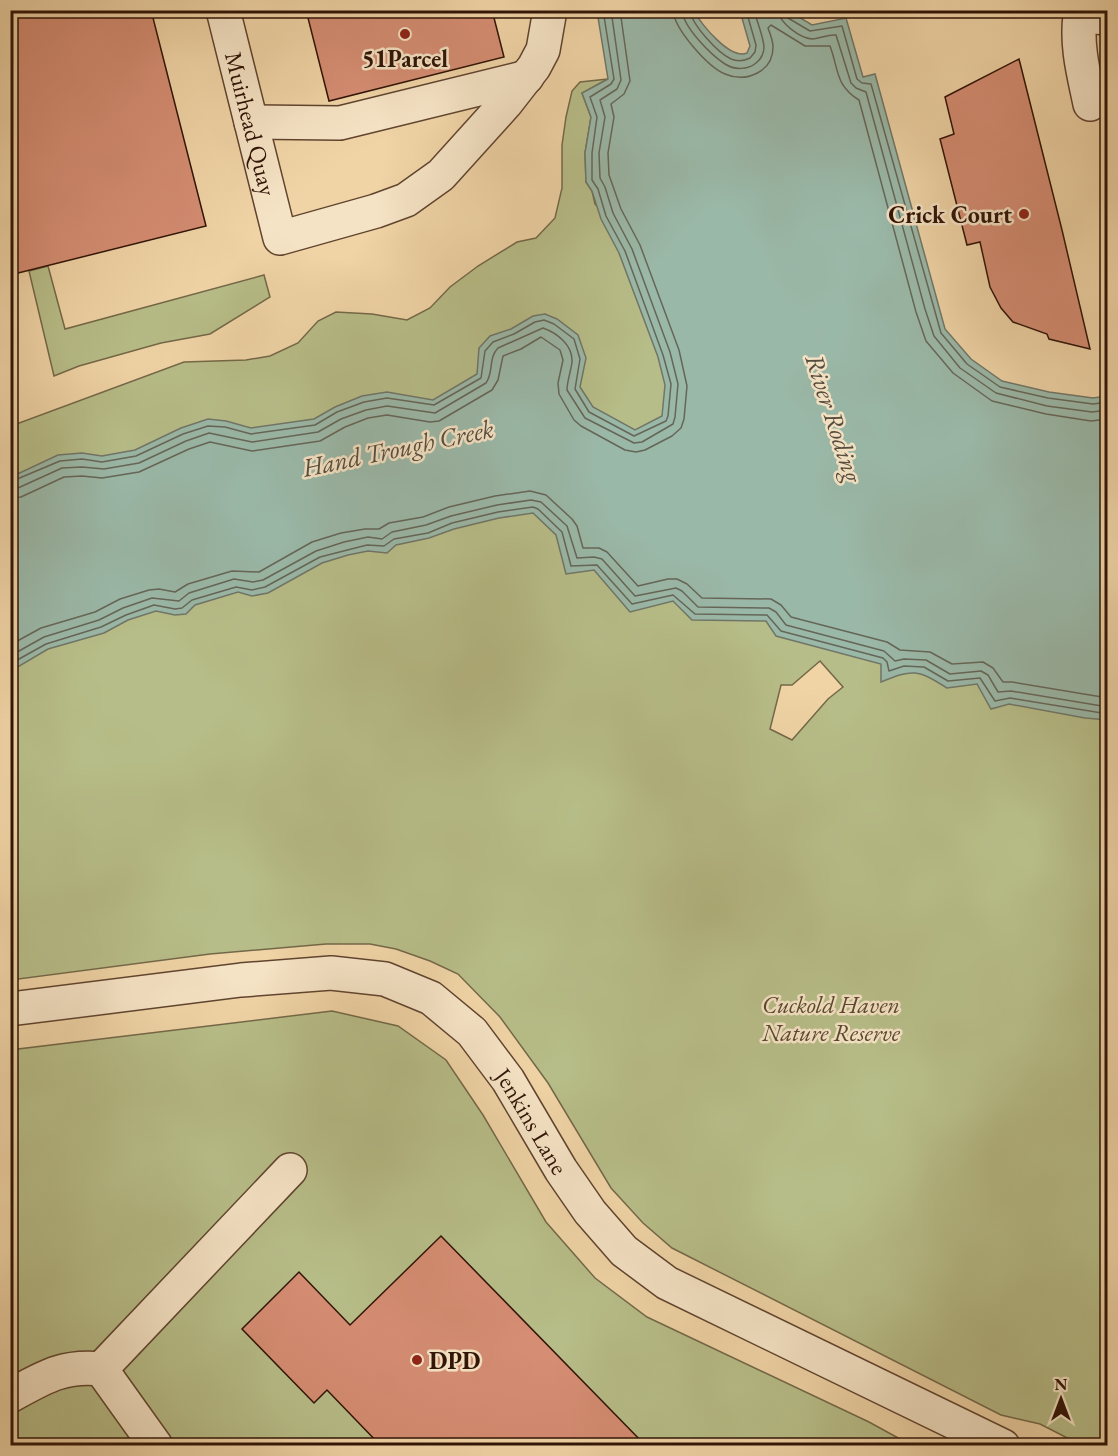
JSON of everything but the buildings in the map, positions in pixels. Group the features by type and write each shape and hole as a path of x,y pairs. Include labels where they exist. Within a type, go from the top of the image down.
{"street":[{"name":"Muirhead Quay","path":"223,10 280,238 406,200 441,175 527,77"},
{"path":"251,122 340,123 527,77 543,50 550,10"},
{"path":"1090,15 1078,34 1090,104"},
{"name":"Jenkins Lane","path":"10,1009 241,980 331,973 385,979 431,998 472,1032 508,1080 561,1170 590,1212 624,1251 667,1283 1003,1446"},
{"path":"101,1369 290,1170"},
{"path":"10,1396 52,1374 80,1367 101,1369 156,1446"}],"green space":[{"name":"Cuckold Haven Nature Reserve","path":"608,79 582,93 591,117 585,153 586,182 592,191 595,204 1107,681 1107,1445 1081,1445 1040,1424 1001,1415 672,1248 643,1223 611,1188 548,1083 500,1017 458,974 430,961 396,949 370,944 326,944 210,954 11,980 11,426 184,362 246,360 270,356 298,343 318,321 336,312 372,314 407,320 430,308 450,287 478,266 517,242 536,238 555,218 562,188 562,145 566,117 572,91 580,82","holes":["820,661 843,687 828,699 792,740 770,729 781,685 792,685"]},
{"path":"48,266 65,329 264,275 270,297 210,334 161,343 79,366 54,376 29,271"},
{"path":"332,1011 398,1026 446,1060 483,1115 546,1222 595,1278 647,1317 869,1422 911,1445 11,1445 10,1050"}],"water":[{"path":"597,11 694,11 717,40 740,54 747,53 750,46 740,11 791,11 812,25 846,18 863,77 875,74 945,329 971,359 1002,381 1049,392 1093,398 1107,396 1107,720 1009,704 991,709 977,684 947,688 921,674 908,673 881,682 881,664 776,636 766,621 692,620 673,601 630,612 594,570 566,574 556,535 533,513 499,518 454,529 429,538 396,545 387,553 368,551 348,555 322,563 268,593 252,596 238,592 195,605 186,614 175,615 156,611 128,620 104,633 48,649 11,671 11,477 58,455 82,453 102,456 135,450 181,428 208,419 251,428 314,419 362,396 387,392 433,400 477,374 479,348 490,336 511,329 533,316 545,314 557,319 578,335 586,358 580,387 593,407 635,430 662,416 665,385 658,357 619,253 601,219 592,191 586,182 585,153 591,117 582,93 608,79"}],"place":[{"name":"51Parcel","path":"405,34"},
{"name":"Crick Court","path":"1024,214"},
{"name":"DPD","path":"417,1360"}],"water label":[{"name":"River Roding","path":"834,418"},
{"name":"Hand Trough Creek","path":"398,448"}]}
